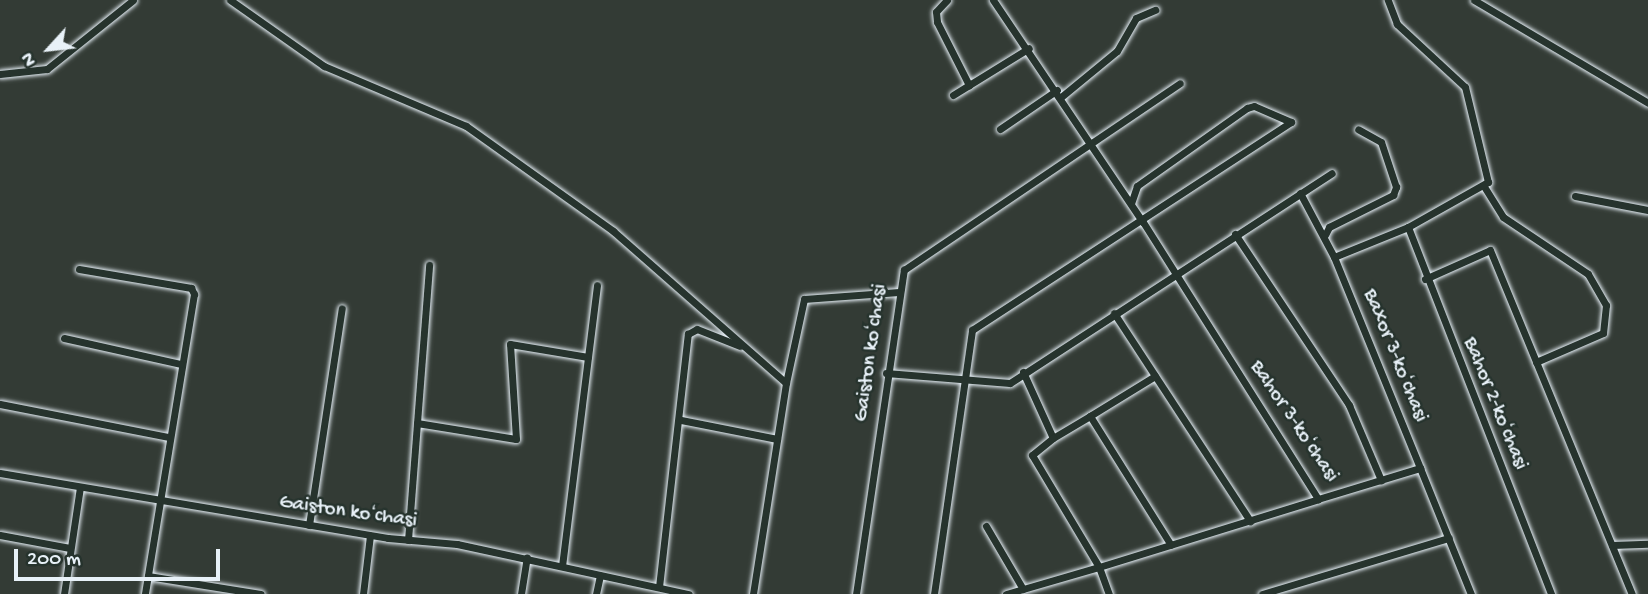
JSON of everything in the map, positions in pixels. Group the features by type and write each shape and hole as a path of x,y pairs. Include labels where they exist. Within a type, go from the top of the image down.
{"street":[{"path":"0,74 47,69 133,0"},
{"path":"230,0 324,66 466,126 613,231 786,383"},
{"path":"947,0 936,12 937,22 969,85"},
{"name":"Bahor 3-koʻchasi","path":"993,0 1029,48 1131,203 1318,499 1420,468"},
{"path":"1388,0 1397,24 1465,87 1485,188 1503,217 1588,274 1606,305 1603,333 1536,362"},
{"path":"1474,0 1648,103"},
{"path":"999,129 1059,93 1117,51 1136,19 1155,10"},
{"path":"953,95 1029,48"},
{"name":"Gaiston koʻchasi","path":"856,594 886,373 904,270 1180,83"},
{"path":"934,594 972,330 1143,222 1291,122 1254,106 1247,108 1138,187 1131,203"},
{"path":"1325,235 1329,227 1393,195 1396,187 1381,142 1358,129"},
{"path":"886,373 963,382 1010,383 1173,272 1332,173"},
{"path":"1334,257 1408,227 1485,188"},
{"name":"Baxor 3-koʻchasi","path":"1300,193 1325,235 1420,468"},
{"path":"1576,196 1648,210"},
{"name":"Bahor 2-koʻchasi","path":"1408,227 1425,279 1551,594"},
{"path":"1235,234 1349,405 1381,480"},
{"path":"1425,279 1490,250 1632,594"},
{"path":"408,540 429,265"},
{"path":"79,268 191,288 194,301 180,364 157,501 145,594"},
{"path":"562,566 597,285"},
{"path":"753,594 786,383 804,299 899,292"},
{"path":"309,525 342,308"},
{"path":"1114,313 1250,521"},
{"path":"659,587 681,420 688,334 697,329 741,346"},
{"path":"64,338 180,364"},
{"path":"417,423 516,439 510,344 588,357"},
{"path":"1023,372 1053,438"},
{"path":"1109,594 1099,567 1032,455 1053,438 1155,376"},
{"path":"0,404 168,437"},
{"path":"1090,416 1171,545"},
{"path":"681,420 777,439"},
{"path":"1420,468 1471,594"},
{"name":"Gaiston koʻchasi","path":"0,473 370,535 527,557 675,593 689,594"},
{"path":"64,594 80,487"},
{"path":"1006,594 1318,499"},
{"path":"986,526 1023,589"},
{"path":"363,594 370,535"},
{"path":"0,536 70,548"},
{"path":"1262,594 1448,538"},
{"path":"1612,545 1648,544"},
{"path":"522,594 527,557"},
{"path":"596,594 600,575"},
{"path":"148,576 218,590 261,594"}]}
